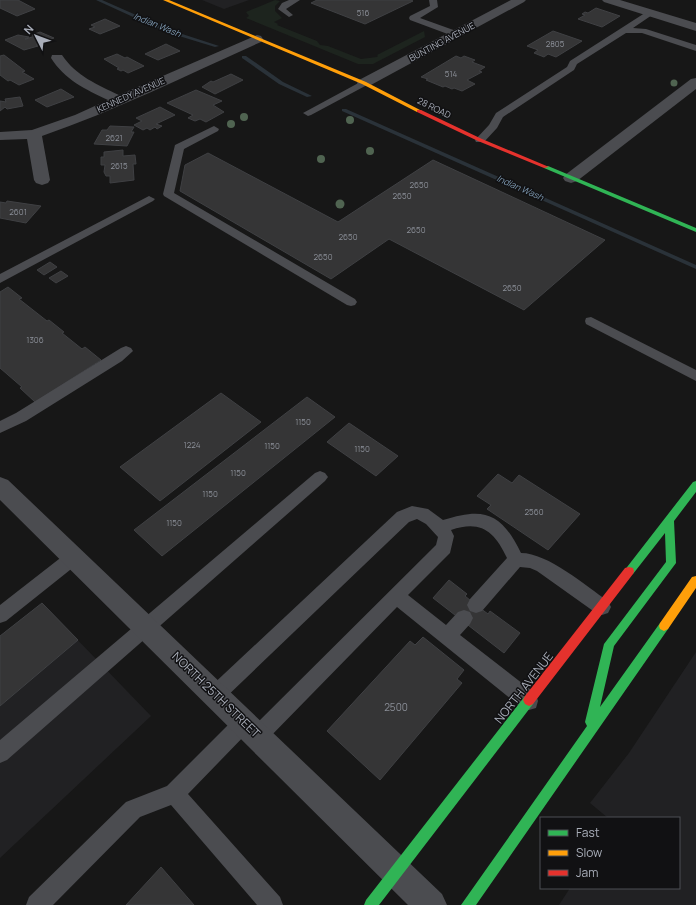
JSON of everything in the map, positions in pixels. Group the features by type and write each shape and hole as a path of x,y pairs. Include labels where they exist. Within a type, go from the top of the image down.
{"main road":[{"name":"28 ROAD","path":"165,0 364,83 435,120 480,140 696,230"},
{"name":"NORTH AVENUE","path":"371,905 696,485"},
{"path":"589,733 610,644 671,563 669,521"},
{"path":"468,905 696,580"}],"street":[{"name":"BUNTING AVENUE","path":"364,83 520,0"},
{"path":"608,0 696,28"},
{"name":"KENNEDY AVENUE","path":"0,136 34,134 80,118 257,39"},
{"path":"57,58 62,67 72,75 120,100"},
{"path":"571,178 696,82"},
{"path":"34,134 42,180"},
{"name":"NORTH 25TH STREET","path":"0,486 431,905"}],"lane":[{"path":"289,15 282,9 285,5 296,0"},
{"path":"433,0 434,7 413,18 456,34"},
{"path":"480,140 499,115 571,68 573,63 651,13"},
{"path":"624,30 643,31 696,48"},
{"path":"308,113 364,83"},
{"path":"214,129 179,148 168,194 351,302"},
{"path":"0,279 149,199"},
{"path":"591,321 696,376"},
{"path":"0,427 21,418 117,358 126,350"},
{"path":"0,753 320,477"},
{"path":"37,905 133,809 174,794 251,730 396,596 444,548 446,536 441,527 424,515 413,512 403,517 215,695"},
{"path":"441,527 465,520 478,520 490,524 498,529 507,540 516,560"},
{"path":"0,615 74,557"},
{"path":"476,605 516,560 525,559 534,560 602,607"},
{"path":"396,596 529,701"},
{"path":"447,637 464,618"},
{"path":"174,794 272,905"}],"shaded area":[{"path":"202,0 249,0 224,9"},
{"path":"275,0 280,1 275,6 275,11 282,18 274,22 278,24 277,25 317,41 320,45 328,46 361,59 377,57 377,55 424,31 425,37 373,64 358,64 246,18 249,16 246,12"},
{"path":"42,603 151,716 0,858 0,636"},
{"path":"696,652 696,905 559,905 569,889 680,889 680,817 607,817 590,803 629,753"}],"building":[{"path":"0,0 18,0 35,9 17,16 0,8"},
{"path":"317,0 413,1 365,24 311,3"},
{"path":"596,8 620,16 602,27 578,19 585,15 582,14 585,12 588,13"},
{"path":"105,19 120,26 100,34 89,29 95,27 91,25"},
{"path":"553,31 582,41 556,57 548,54 544,57 534,53 538,50 527,46"},
{"path":"40,32 54,38 36,45 38,46 24,50 5,40 18,35 29,37 26,39 35,36 32,35"},
{"path":"166,44 180,51 158,60 145,54"},
{"path":"117,54 125,58 127,57 144,66 128,73 117,69 119,68 104,59"},
{"path":"4,55 25,71 22,72 34,79 19,85 10,80 8,81 0,75 0,56"},
{"path":"456,56 461,58 464,56 475,60 472,62 485,67 479,71 482,72 467,80 475,84 462,91 445,86 443,87 421,77"},
{"path":"231,74 243,80 215,94 202,87 211,81 213,82"},
{"path":"61,89 74,97 47,107 35,100"},
{"path":"196,90 222,101 213,105 224,112 206,122 200,119 195,121 188,118 193,115 167,103"},
{"path":"20,97 23,106 7,109 5,107 0,111 0,101 6,102 5,99"},
{"path":"160,107 175,115 156,124 162,126 157,129 155,127 150,130 147,128 143,130 134,125 142,121 136,118"},
{"path":"110,126 134,127 131,132 134,132 127,146 94,144 102,130 107,130"},
{"path":"123,150 123,156 135,155 136,164 133,164 134,180 110,183 110,176 106,176 104,172 105,165 101,165 101,157 104,157 104,152"},
{"path":"208,153 338,222 433,160 605,240 524,310 389,239 331,279 180,191 185,165"},
{"path":"7,201 41,206 26,223 0,218 0,202 6,203"},
{"path":"50,262 57,267 44,275 37,270"},
{"path":"61,271 68,276 56,283 49,278"},
{"path":"8,287 22,298 19,299 47,321 49,320 82,349 85,347 101,360 35,402 20,388 22,387 0,368 0,292"},
{"path":"221,393 261,422 160,501 120,467"},
{"path":"307,397 335,417 162,556 134,530"},
{"path":"349,423 398,456 376,476 327,442"},
{"path":"498,474 512,483 519,475 580,514 548,550 487,509 491,505 477,496"},
{"path":"449,580 467,594 465,596 488,614 490,611 520,633 504,653 433,598"},
{"path":"42,603 78,640 0,706 0,636"},
{"path":"423,637 464,670 457,679 462,683 380,780 327,731 410,641 415,645"},
{"path":"161,867 194,905 126,905"}],"waterway":[{"name":"Indian Wash","path":"98,0 168,31 217,46"},
{"name":"Indian Wash","path":"244,57 281,83 309,96"},
{"name":"Indian Wash","path":"344,110 696,267"}],"traffic: fast":[{"path":"546,167 696,230"},
{"path":"629,571 696,485"},
{"path":"591,722 609,644 671,563 669,521"},
{"path":"468,905 664,626"},
{"path":"371,905 529,700"}],"traffic: slow":[{"path":"165,0 364,83 419,111"},
{"path":"664,626 696,580"}],"traffic: jam":[{"path":"419,111 480,140 546,167"},
{"path":"529,700 629,571"}]}
